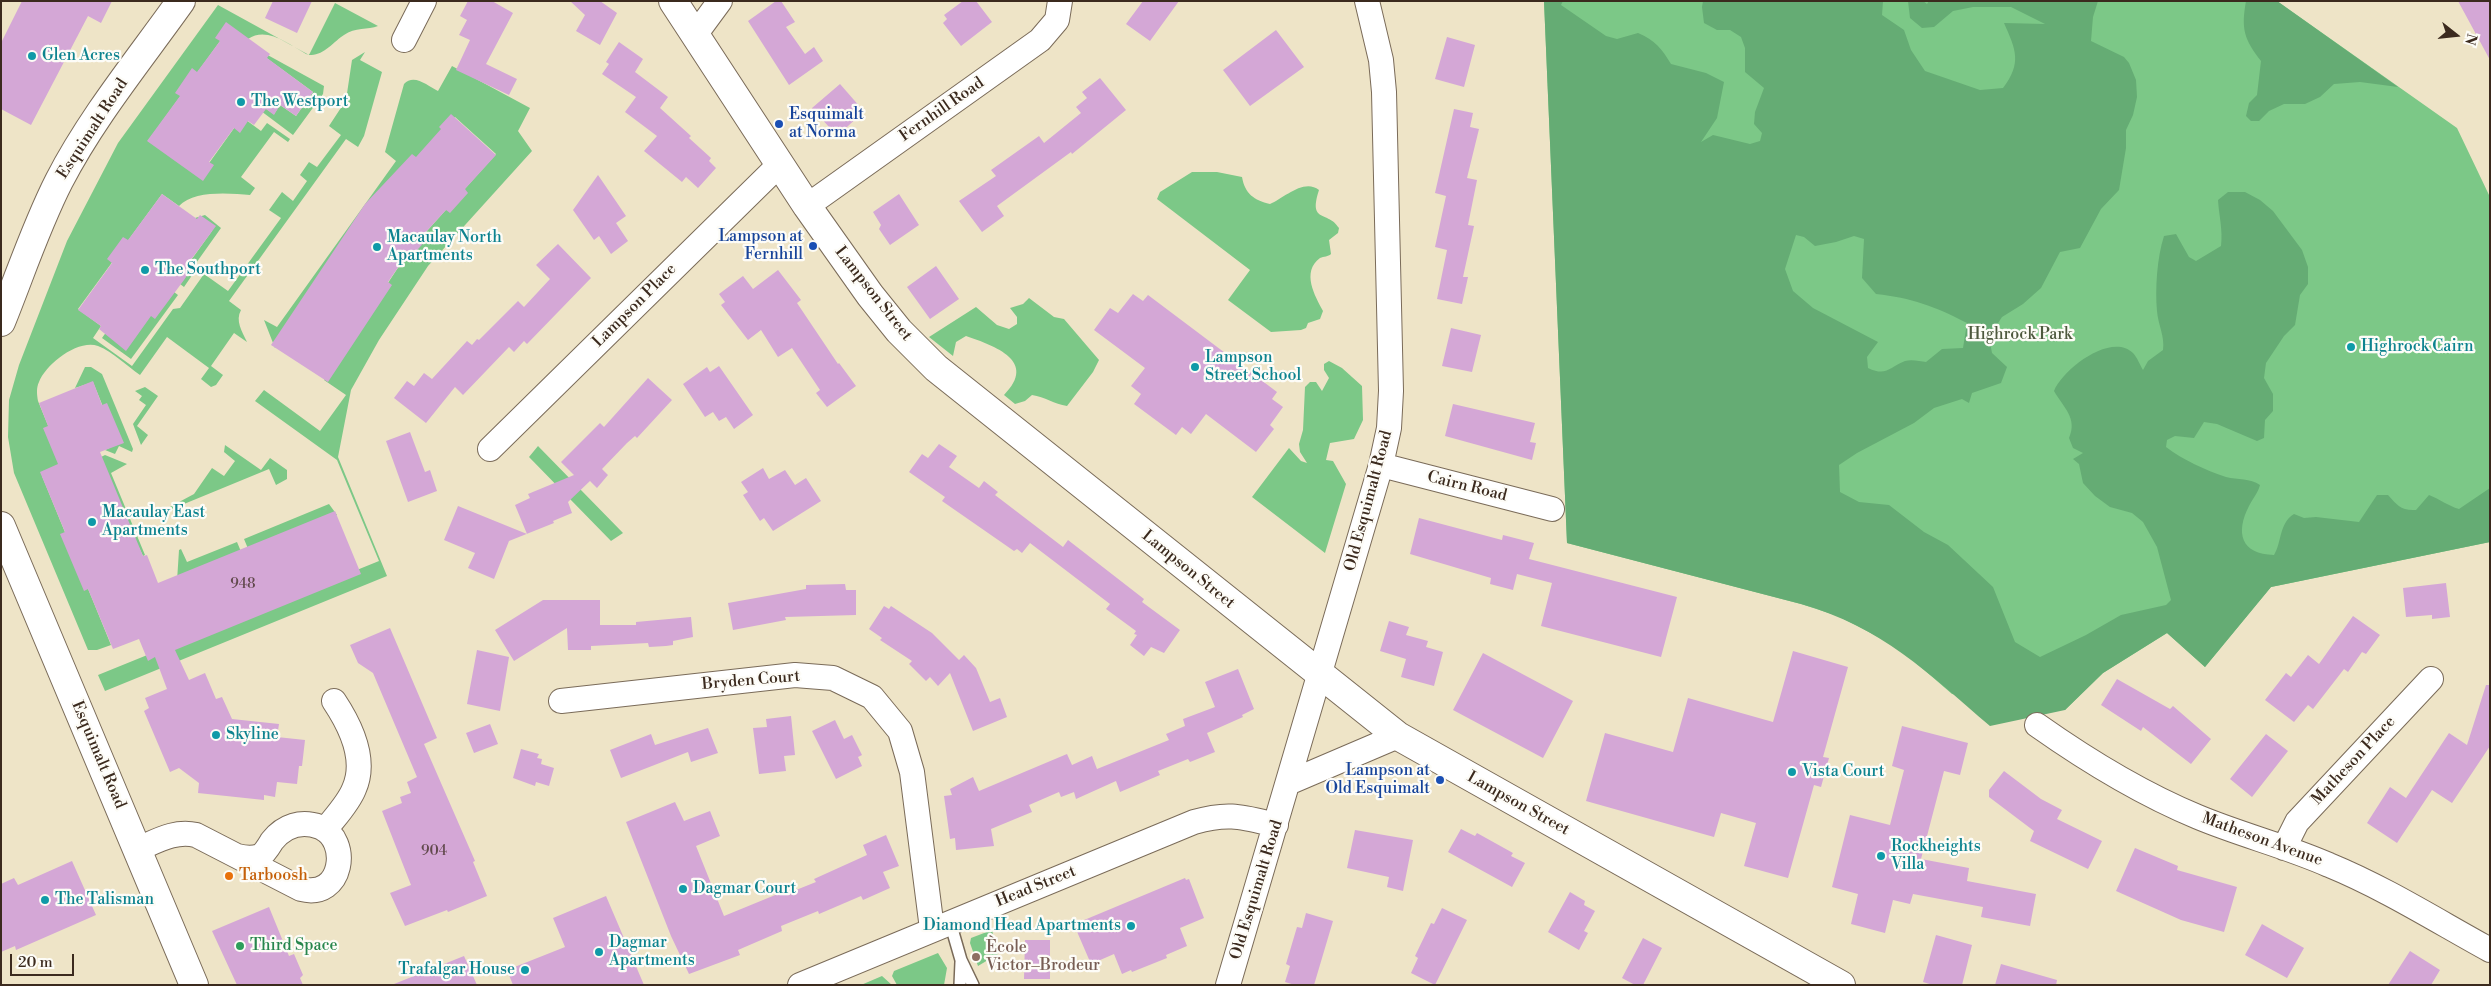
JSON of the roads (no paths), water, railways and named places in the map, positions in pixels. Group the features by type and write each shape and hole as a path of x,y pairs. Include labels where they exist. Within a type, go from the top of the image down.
{"main road":[{"name":"Esquimalt Road","path":"1,322 48,202 70,159 181,1"},
{"name":"Lampson Street","path":"673,1 807,206 870,295 899,330 936,368 1398,736 1841,985"},
{"name":"Esquimalt Road","path":"1,526 194,985"}],"street":[{"path":"404,40 424,1"},
{"path":"695,35 720,1"},
{"name":"Fernhill Road","path":"807,206 1040,40 1057,20 1060,1"},
{"name":"Old Esquimalt Road","path":"1228,985 1381,465 1389,428 1391,391 1384,92 1381,60 1368,1"},
{"name":"Lampson Place","path":"490,449 780,164"},
{"name":"Cairn Road","path":"1381,465 1552,509"},
{"name":"Bryden Court","path":"561,701 795,675 832,678 872,698 900,731 912,772 941,926"},
{"name":"Matheson Place","path":"2284,848 2297,822 2431,679"},
{"path":"325,830 348,801 355,789 358,776 356,748 343,714 334,701"},
{"name":"Matheson Avenue","path":"2037,726 2106,771 2155,797 2240,834 2284,848 2351,874 2490,950"},
{"path":"1288,783 1398,736"},
{"name":"Head Street","path":"800,985 1194,822 1216,815 1233,815 1276,825"},
{"path":"138,849 184,832 196,836 301,889 311,891 321,889 330,883 335,875 339,857 334,839 325,830 301,823 284,829 261,855 249,859 237,856"}],"lane":[{"path":"941,926 973,985"},
{"path":"960,985 961,960"}],"place":[{"name":"Glen Acres","path":"32,56"},
{"name":"The Westport","path":"241,102"},
{"name":"Esquimalt at Norma","path":"779,124"},
{"name":"Lampson at Fernhill","path":"813,246"},
{"name":"Macaulay North Apartments","path":"377,247"},
{"name":"The Southport","path":"145,270"},
{"name":"Highrock Cairn","path":"2351,347"},
{"name":"Lampson Street School","path":"1195,367"},
{"name":"Macaulay East Apartments","path":"92,522"},
{"name":"Skyline","path":"216,735"},
{"name":"Vista Court","path":"1792,772"},
{"name":"Lampson at Old Esquimalt","path":"1440,780"},
{"name":"Rockheights Villa","path":"1881,856"},
{"name":"Tarboosh","path":"229,876"},
{"name":"Dagmar Court","path":"683,889"},
{"name":"The Talisman","path":"45,900"},
{"name":"Diamond Head Apartments","path":"1131,926"},
{"name":"Third Space","path":"240,946"},
{"name":"Dagmar Apartments","path":"599,952"},
{"name":"Ècole Victor–Brodeur","path":"976,957"},
{"name":"Trafalgar House","path":"525,970"}],"park label":[{"name":"Highrock Park","path":"2020,335"}]}
